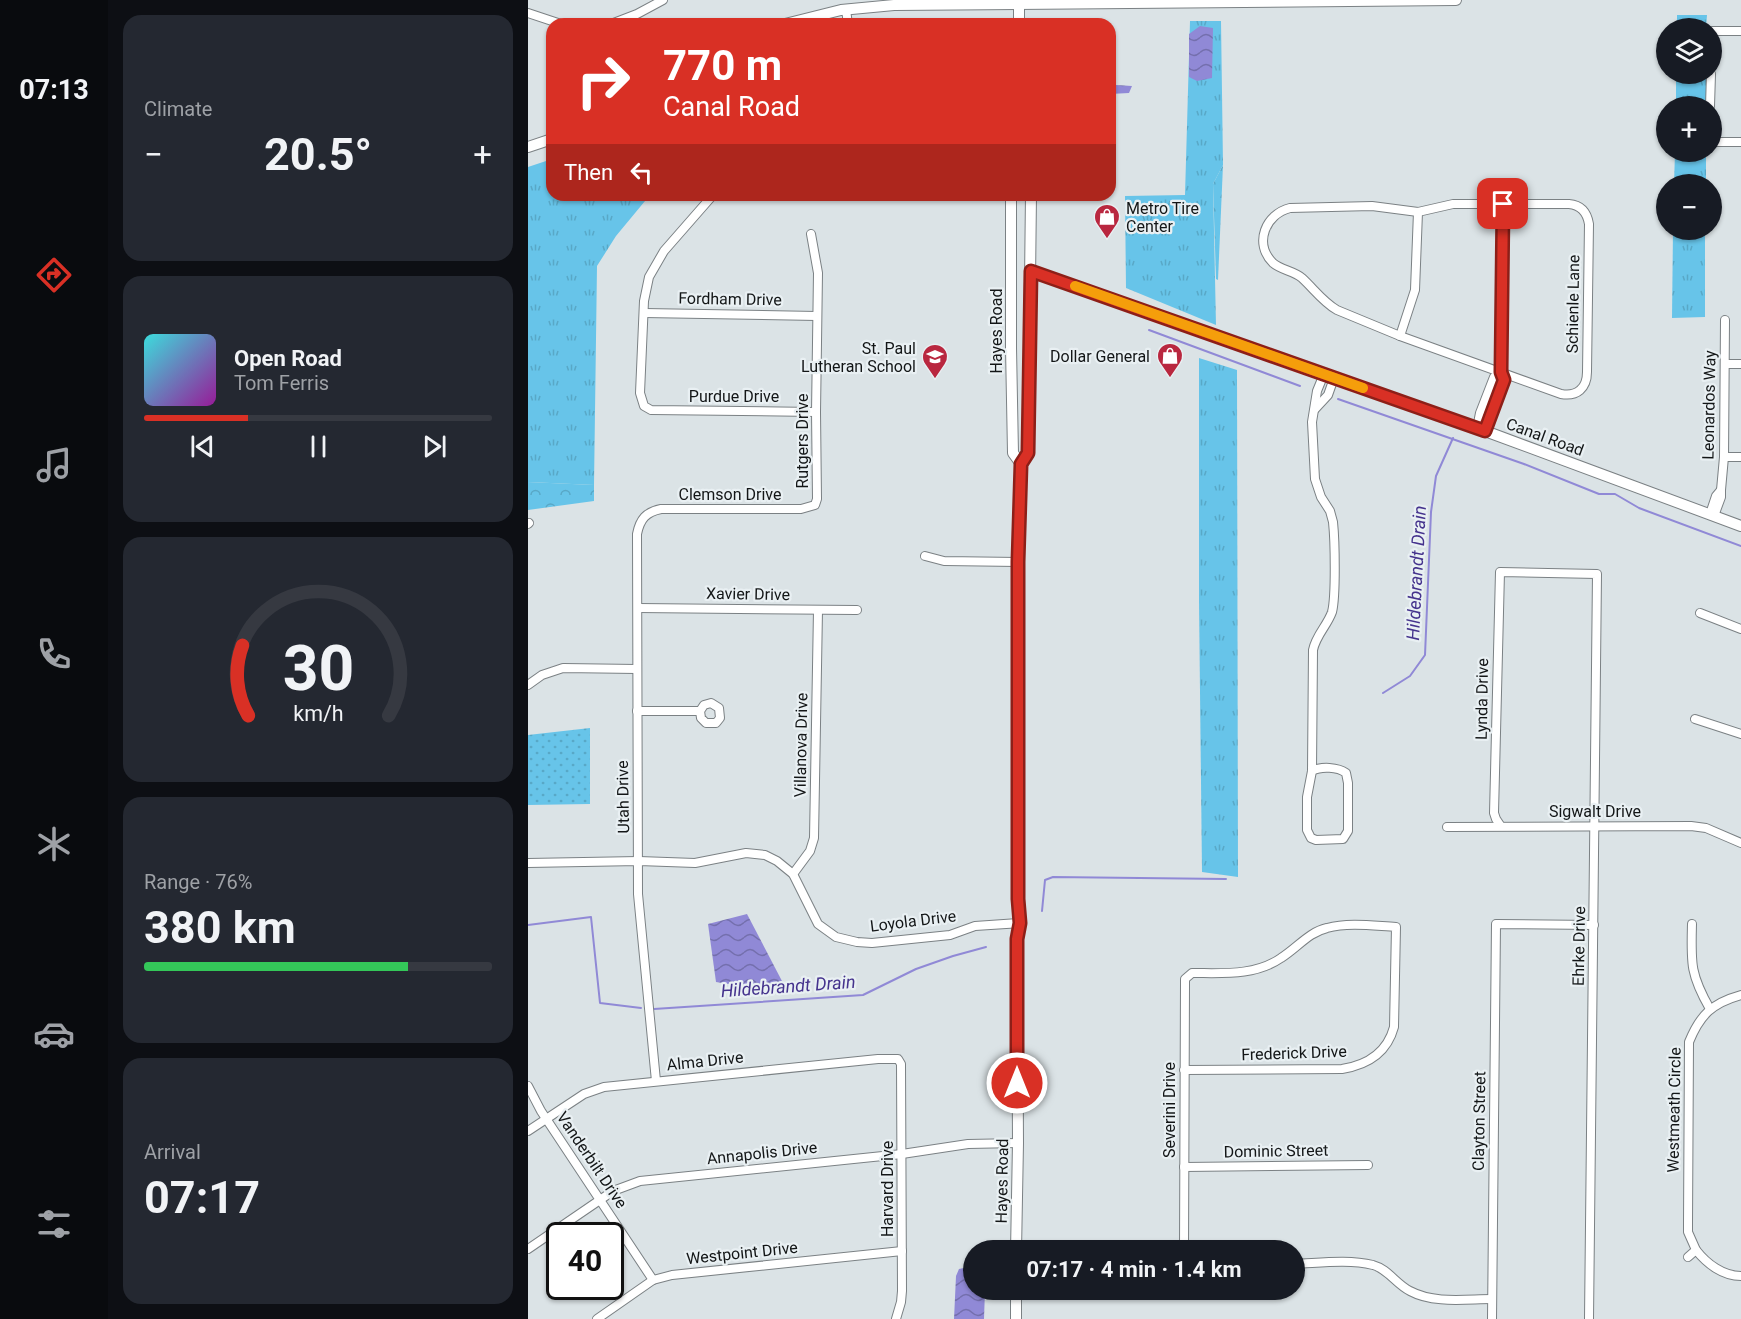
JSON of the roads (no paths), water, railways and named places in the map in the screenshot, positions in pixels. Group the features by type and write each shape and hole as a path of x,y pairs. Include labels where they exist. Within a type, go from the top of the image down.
{"street":[{"path":"627,18 663,0"},
{"path":"806,18 846,10 894,6 1019,2 1456,0"},
{"path":"1019,2 1019,18"},
{"path":"846,10 847,18"},
{"path":"528,13 546,19"},
{"path":"1722,31 1741,32"},
{"path":"528,147 546,141"},
{"path":"1722,142 1741,142"},
{"path":"644,313 645,289 655,263 708,201"},
{"name":"Hayes Road","path":"1011,201 1013,453 1021,464"},
{"name":"Hayes Road","path":"1016,1240 1017,939 1020,923 1018,899 1018,562 1021,464 1028,453 1031,201"},
{"path":"1503,204 1501,372 1400,336 1331,307 1298,275 1275,264 1268,255 1263,242 1265,228 1280,211 1295,207 1372,206 1418,212 1450,205 1503,204"},
{"name":"Schienle Lane","path":"1501,372 1562,394 1574,394 1584,387 1587,378 1589,224 1584,210 1574,204 1503,204"},
{"path":"1011,207 1021,205 1032,210"},
{"path":"1400,336 1415,290 1418,212"},
{"name":"Rutgers Drive","path":"811,234 818,273 817,499 815,505"},
{"name":"Canal Road","path":"1031,271 1481,429 1741,526"},
{"name":"Fordham Drive","path":"644,313 817,316"},
{"name":"Purdue Drive","path":"644,313 640,393 644,406 651,411 816,412"},
{"name":"Leonardos Way","path":"1712,515 1716,496 1721,490 1724,457 1725,320"},
{"path":"1011,337 1019,343 1031,345"},
{"path":"1725,364 1741,364"},
{"path":"1481,429 1480,413 1494,377 1501,372"},
{"path":"1312,771 1320,768 1338,769 1343,770 1348,777 1348,831 1343,838 1316,840 1308,834 1308,797 1312,771 1313,650 1331,613 1333,599 1333,522 1315,479 1312,428 1317,391 1329,376"},
{"path":"1724,457 1741,457"},
{"name":"Clemson Drive","path":"646,515 661,509 801,509 815,505"},
{"name":"Utah Drive","path":"646,515 639,524 637,534 640,926 656,1081"},
{"path":"925,556 945,561 1018,562"},
{"name":"Ehrke Drive","path":"1500,572 1597,574 1589,1319"},
{"name":"Lynda Drive","path":"1500,572 1494,813 1500,825"},
{"name":"Xavier Drive","path":"638,608 857,610"},
{"name":"Villanova Drive","path":"793,874 804,862 814,838 818,610"},
{"path":"1700,612 1741,628"},
{"path":"528,685 542,675 563,668 637,669"},
{"path":"637,711 700,711"},
{"path":"1695,719 1741,734"},
{"name":"Sigwalt Drive","path":"1447,826 1489,828 1500,825 1691,826 1706,828 1741,843"},
{"path":"528,864 639,861 695,863 746,853 758,854 777,861 793,874"},
{"name":"Loyola Drive","path":"793,874 818,924 827,932 844,940 883,942 956,934 975,926 1020,923"},
{"name":"Clayton Street","path":"1492,1319 1496,924 1594,925"},
{"path":"1692,924 1692,960 1695,978 1710,1009 1741,995"},
{"name":"Severini Drive","path":"1184,1240 1185,979 1192,973 1235,972 1260,968 1277,961 1304,940 1327,928 1356,925 1396,927"},
{"name":"Frederick Drive","path":"1184,1070 1342,1069 1373,1059 1389,1041 1394,1027 1396,927"},
{"name":"Westmeath Circle","path":"1696,1250 1688,1232 1688,1053 1689,1042 1694,1031 1710,1009"},
{"name":"Alma Drive","path":"528,1131 590,1091 604,1087 878,1059 898,1059"},
{"name":"Harvard Drive","path":"896,1319 901,1302 902,1251 901,1064 898,1059"},
{"name":"Vanderbilt Drive","path":"528,1086 546,1119 654,1280"},
{"name":"Annapolis Drive","path":"528,1249 601,1199 621,1187 640,1181 902,1154 968,1144 1018,1143"},
{"name":"Dominic Street","path":"1184,1167 1368,1165"},
{"path":"1688,1257 1696,1250 1717,1268 1731,1276 1741,1276"},
{"name":"Westpoint Drive","path":"597,1319 654,1280 672,1275 902,1251"},
{"path":"1305,1264 1362,1263 1380,1268 1402,1286 1422,1296 1442,1299 1492,1299"},
{"path":"1016,1300 1016,1319"}],"water":[{"path":"1200,26 1213,28 1212,78 1197,81 1189,77 1189,34"},
{"path":"1116,85 1132,86 1129,93 1116,94"},
{"path":"747,914 783,983 741,986 716,982 708,924"},
{"path":"963,1268 963,1300 985,1300 984,1319 954,1319 956,1276 959,1269"}],"waterway":[{"path":"1149,330 1300,386"},
{"path":"1338,399 1524,464 1599,494 1615,494 1639,508 1741,546"},
{"name":"Hildebrandt Drain","path":"1383,693 1410,676 1425,655 1431,512 1436,476 1453,438"},
{"name":"Hildebrandt Drain","path":"1042,911 1045,880 1053,877 1226,879"},
{"name":"Hildebrandt Drain","path":"528,925 591,917 600,1003 641,1008"},
{"name":"Hildebrandt Drain","path":"654,1009 863,995 916,969 986,947"}],"place":[{"name":"Metro Tire Center","path":"1107,240"},
{"name":"Dollar General","path":"1170,379"},
{"name":"St. Paul Lutheran School","path":"935,380"}]}
